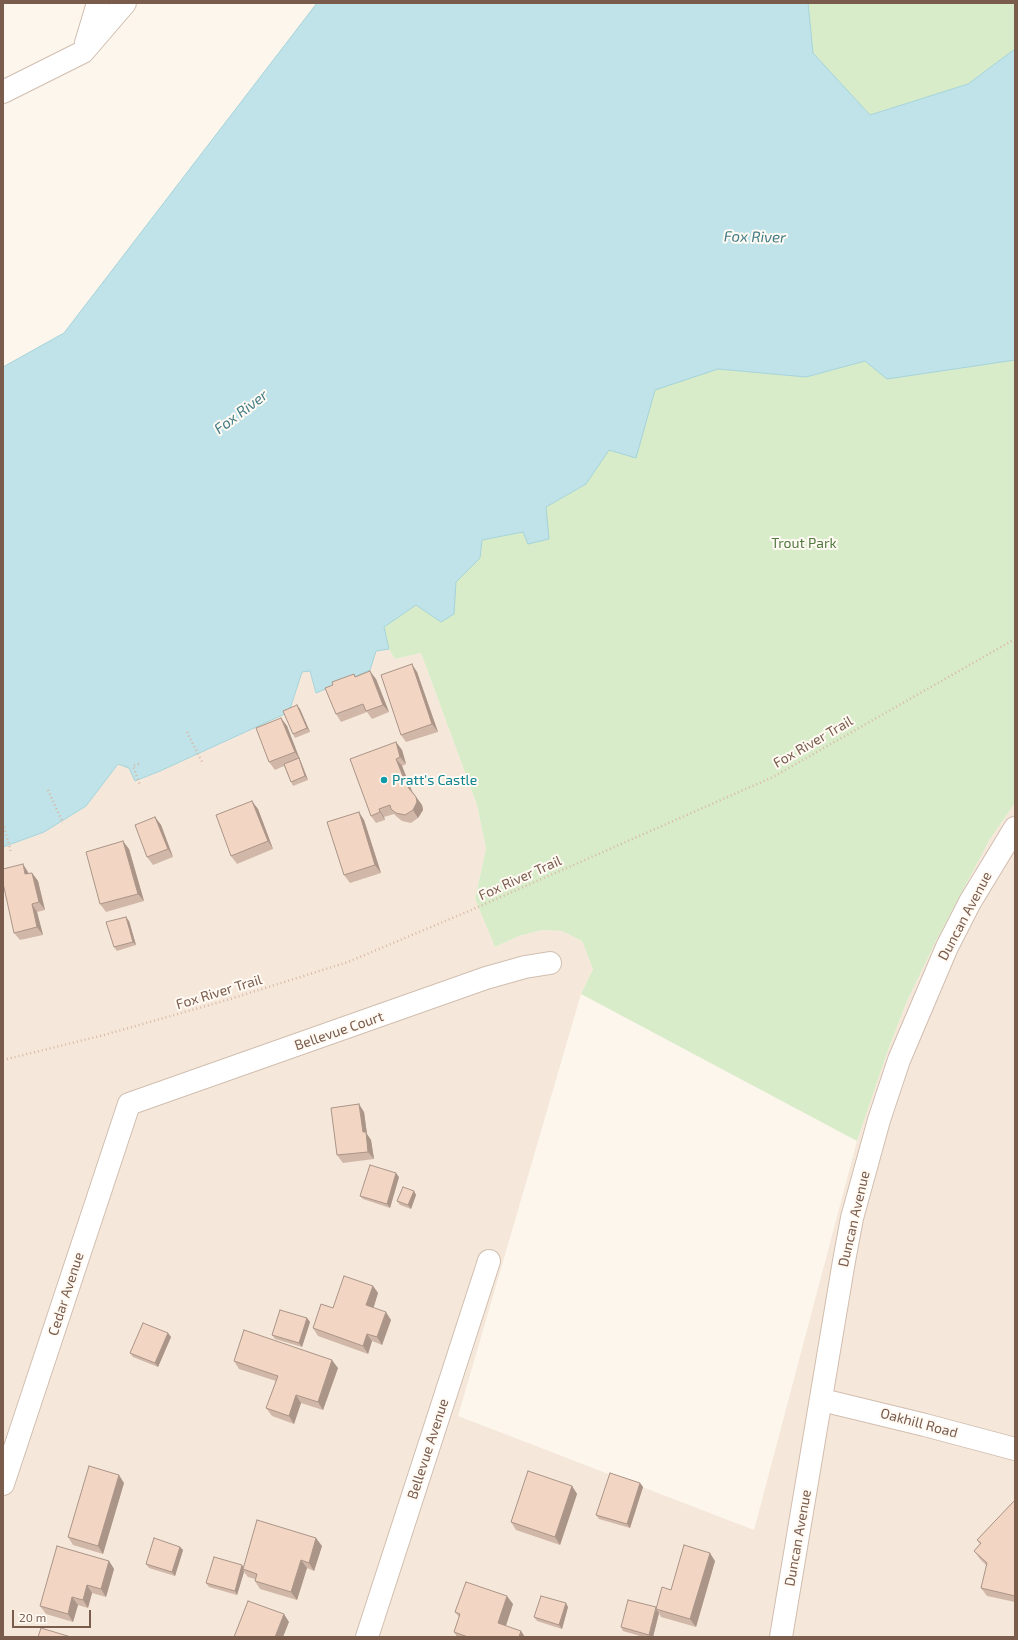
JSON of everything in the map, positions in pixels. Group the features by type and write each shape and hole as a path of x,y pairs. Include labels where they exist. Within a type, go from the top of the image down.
{"street":[{"path":"83,52 98,3"},
{"path":"3,92 83,52 125,3"},
{"name":"Duncan Avenue","path":"781,1637 822,1400 836,1304 852,1218 890,1083 947,947 970,902 1015,828"},
{"name":"Bellevue Court","path":"129,1104 486,978 526,967 550,963"},
{"name":"Cedar Avenue","path":"3,1484 129,1104"},
{"name":"Bellevue Avenue","path":"367,1637 489,1261"},
{"name":"Oakhill Road","path":"822,1400 918,1423 1015,1449"}],"path":[{"name":"Fox River Trail","path":"3,1060 104,1035 227,1000 348,962 469,912 773,777 1015,639"},
{"path":"187,732 203,764"},
{"path":"139,764 133,766 140,785"},
{"path":"48,790 63,823"},
{"path":"3,823 11,852"}],"shaded area":[{"path":"389,649 395,659 421,653 477,805 486,849 475,899 495,947 519,936 542,930 562,931 582,941 593,969 581,994 458,1416 754,1530 857,1141 888,1050 907,1001 936,941 990,839 1015,803 1015,1637 3,1637 3,847 44,832 86,806 118,764 129,768 136,781 160,771 289,712 302,672 310,671 316,693 376,651"}],"green space":[{"path":"808,3 1015,3 1015,49 968,84 870,115 813,53"},
{"name":"Trout Park","path":"1015,360 1015,803 990,839 936,941 907,1001 888,1050 857,1141 581,994 593,969 582,941 562,931 542,930 519,936 495,947 475,899 486,849 477,805 421,653 395,659 389,649 384,627 416,605 441,622 456,582 480,558 482,540 523,532 546,507 586,484 609,449 649,411 655,390 718,369 806,377 865,361 887,379"}],"water":[{"name":"Fox River","path":"317,3 808,3 813,53 870,115 968,84 1015,49 1015,360 887,379 865,361 806,377 718,369 655,390 636,458 609,450 586,484 546,507 549,539 528,544 523,532 482,540 480,558 456,582 454,614 441,622 416,605 384,627 389,649 376,651 370,670 316,693 310,671 302,672 289,712 135,781 129,768 118,764 86,806 44,832 3,847 3,367 64,333"}],"building":[{"path":"412,664 432,724 401,735 381,675"},
{"path":"370,671 383,705 366,711 363,704 336,714 325,688 333,685 332,682 354,674 355,677"},
{"path":"297,705 307,728 293,734 283,711"},
{"path":"281,718 295,752 269,762 256,728"},
{"name":"Pratt's Castle","path":"396,742 400,757 396,759 407,786 416,797 417,802 413,810 405,815 396,813 391,809 390,805 379,809 380,812 371,816 350,759"},
{"path":"299,758 305,776 291,782 284,764"},
{"path":"252,801 268,841 231,856 216,815"},
{"path":"359,812 375,865 344,875 327,822"},
{"path":"155,817 168,849 147,857 135,825"},
{"path":"123,841 138,894 100,904 86,852"},
{"path":"23,864 25,874 32,873 39,902 32,904 37,927 14,933 3,883 3,869"},
{"path":"126,917 133,942 114,947 106,922"},
{"path":"359,1104 363,1132 366,1132 368,1152 337,1155 331,1108"},
{"path":"370,1165 396,1173 387,1204 360,1196"},
{"path":"403,1187 414,1191 408,1205 397,1201"},
{"path":"344,1276 373,1286 366,1305 386,1312 377,1337 367,1334 363,1346 313,1328 321,1304 333,1308"},
{"path":"280,1310 307,1318 299,1343 272,1335"},
{"path":"143,1323 168,1333 155,1363 130,1353"},
{"path":"244,1330 332,1360 318,1402 296,1395 289,1416 266,1408 278,1376 234,1361"},
{"path":"89,1466 119,1475 98,1546 68,1537"},
{"path":"528,1471 572,1486 555,1537 511,1522"},
{"path":"610,1473 640,1483 627,1524 596,1515"},
{"path":"1015,1500 1015,1596 981,1588 987,1563 974,1551 981,1543 977,1540"},
{"path":"257,1520 316,1538 309,1563 301,1560 291,1592 255,1581 257,1574 243,1569"},
{"path":"154,1538 180,1547 172,1572 146,1564"},
{"path":"684,1545 710,1553 690,1619 656,1609 662,1587 671,1590"},
{"path":"57,1546 109,1561 101,1589 87,1585 83,1600 72,1597 68,1614 40,1606"},
{"path":"214,1557 242,1565 235,1591 206,1583"},
{"path":"466,1582 507,1596 498,1623 521,1631 519,1637 468,1637 454,1632 460,1614 455,1612"},
{"path":"541,1596 566,1603 559,1625 534,1617"},
{"path":"628,1600 656,1607 649,1635 621,1627"},
{"path":"248,1601 284,1614 275,1637 234,1637"},
{"path":"41,1628 71,1637 38,1637"}],"place":[{"name":"Pratt's Castle","path":"384,780"}]}
